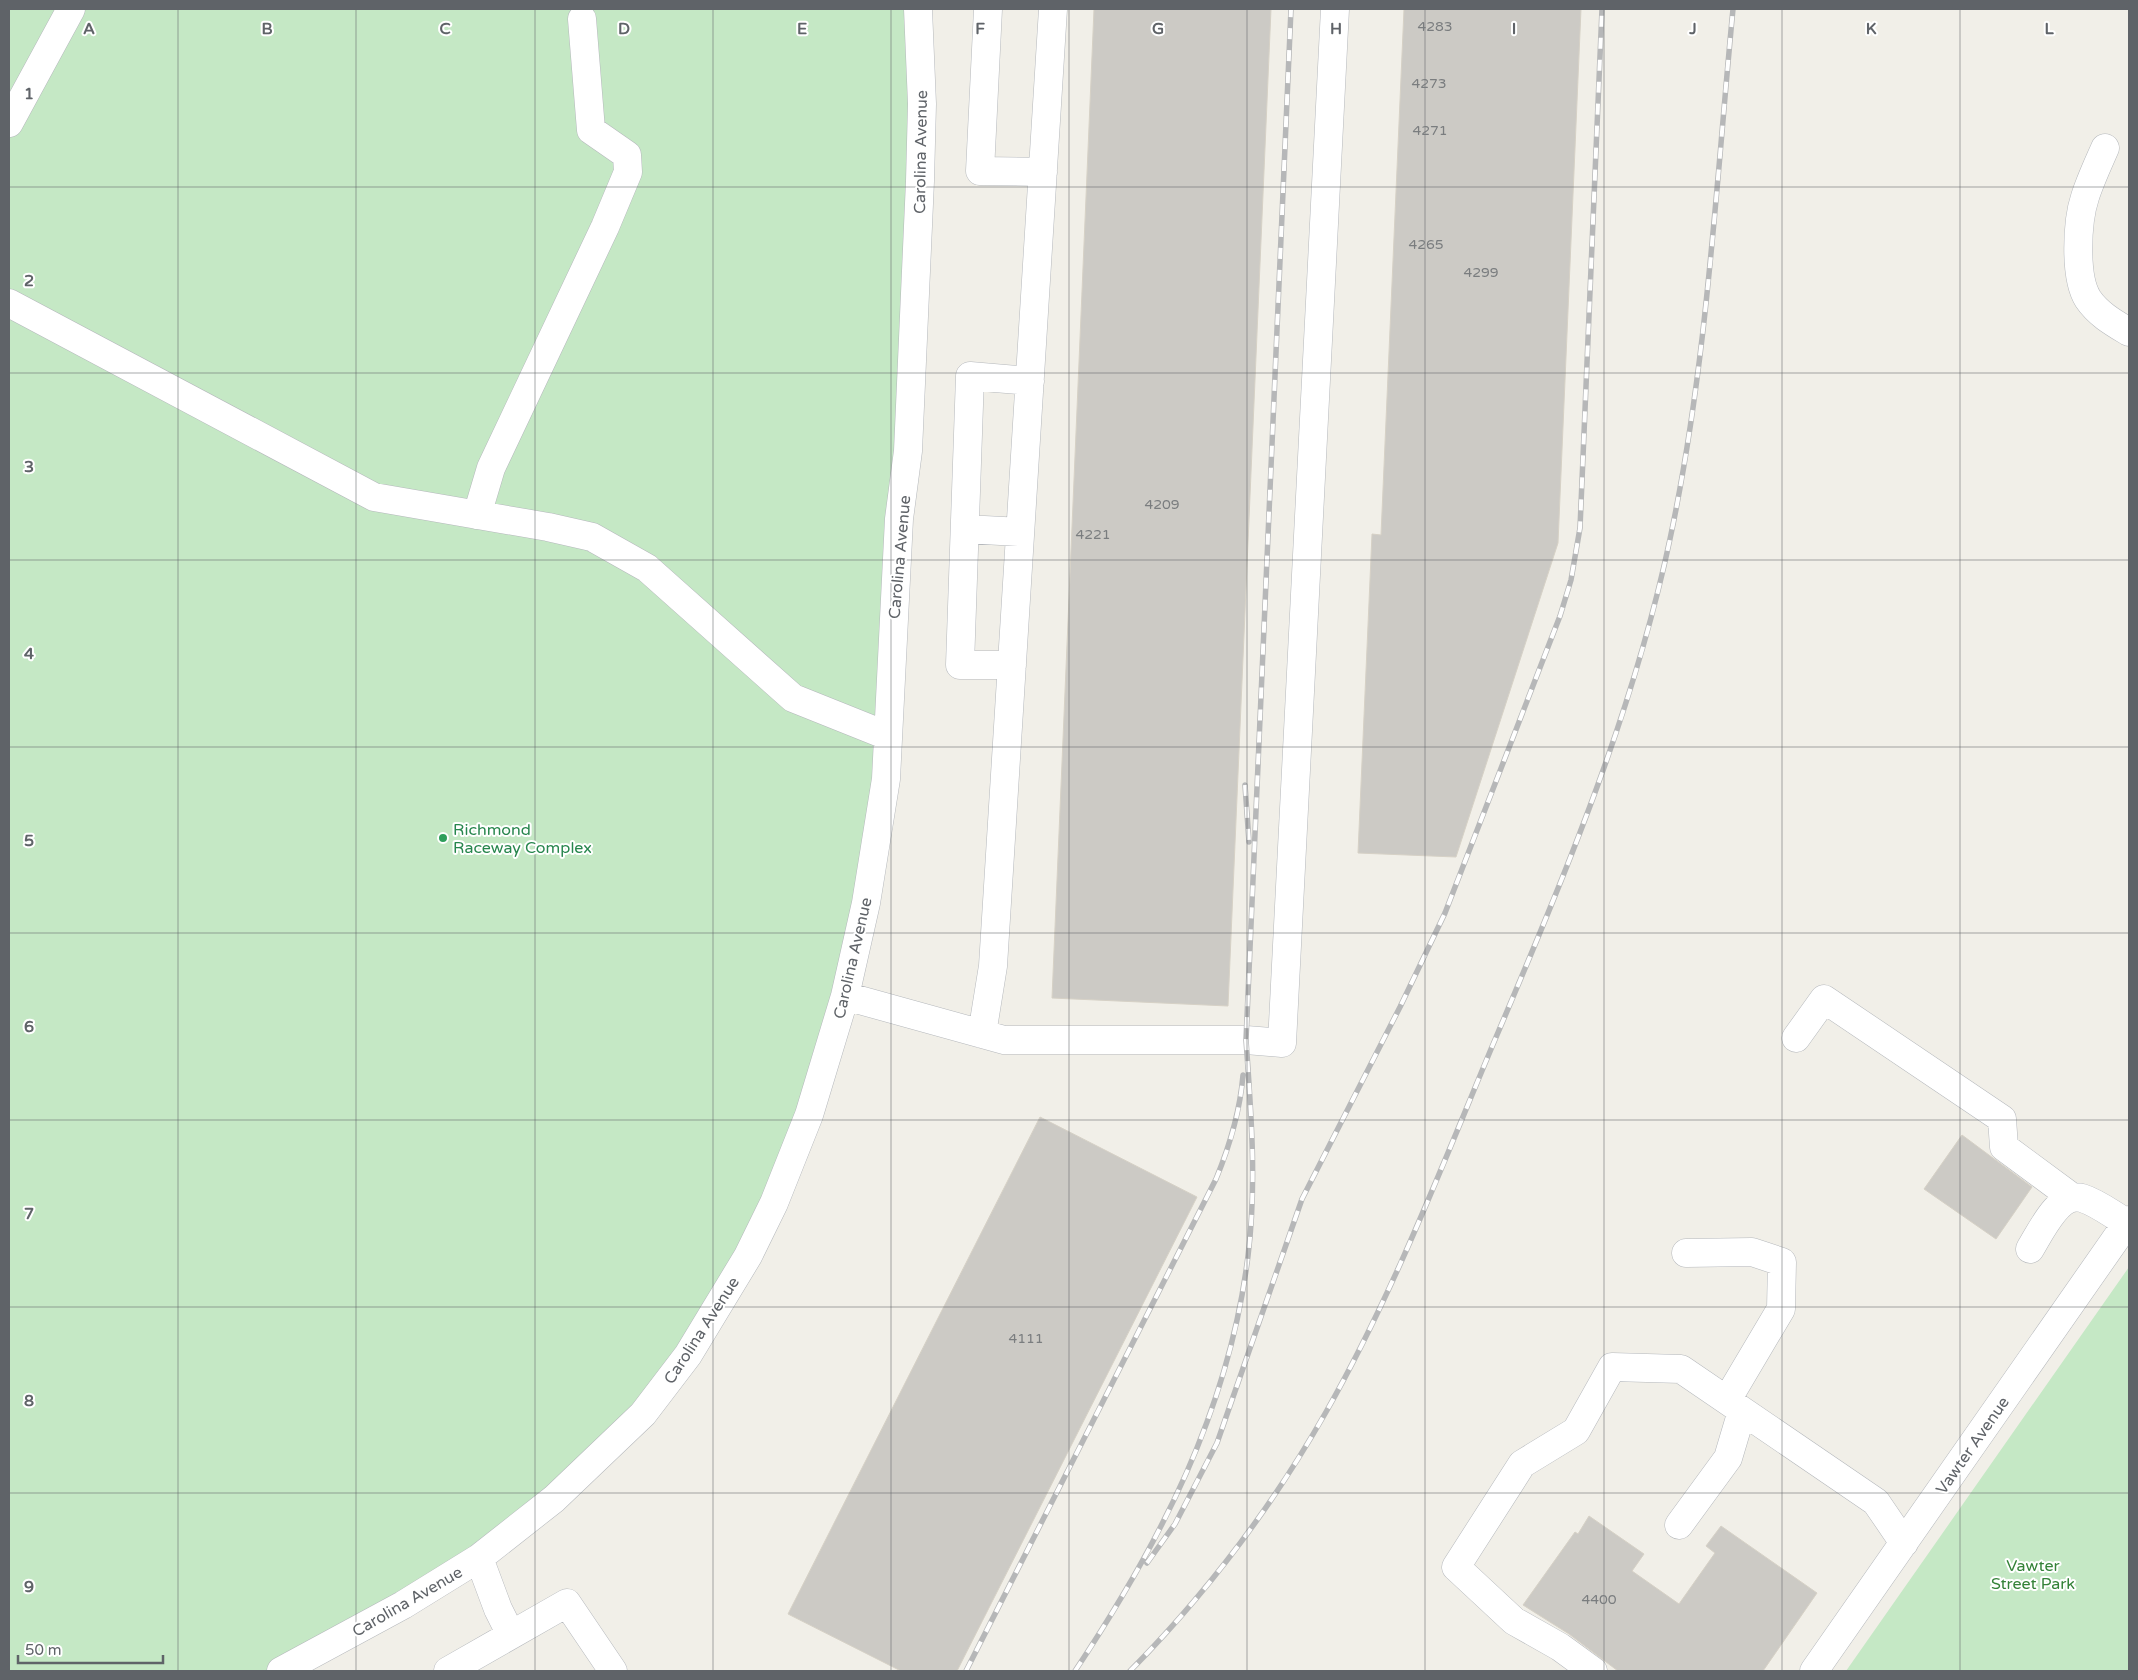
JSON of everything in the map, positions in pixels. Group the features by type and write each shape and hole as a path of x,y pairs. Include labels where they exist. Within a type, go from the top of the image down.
{"street":[{"path":"9,123 71,9"},
{"name":"Carolina Avenue","path":"281,1671 402,1605 479,1558 528,1521 578,1477 643,1414 688,1355 748,1256 774,1202 809,1115 845,996 866,903 882,816 899,519 908,451 920,191 922,104 918,9"},
{"path":"988,9 980,171 1043,172"},
{"path":"982,1034 993,966 1053,9"},
{"path":"845,996 1004,1040 1246,1040 1282,1043 1335,9"},
{"path":"477,515 491,468 601,236 628,172 627,155 591,130 582,19"},
{"path":"2105,148 2082,210 2079,252 2080,274 2087,298 2108,320 2129,332"},
{"path":"9,303 374,498 548,527 592,537 647,568 793,698 888,736"},
{"path":"1012,665 960,665 970,376 1030,381"},
{"path":"965,529 1020,532"},
{"path":"1796,1038 1824,998 2002,1119 2004,1147 2073,1198"},
{"path":"2030,1249 2058,1205 2073,1198 2082,1198 2128,1221"},
{"name":"Vawter Avenue","path":"1814,1671 2128,1221"},
{"path":"1679,1525 1728,1458 1735,1405 1781,1309 1782,1262 1752,1252 1686,1253"},
{"path":"1594,1671 1560,1647 1514,1622 1456,1568 1522,1464 1576,1431 1612,1367 1681,1369 1876,1502 1904,1543"},
{"path":"479,1558 498,1609 511,1634"},
{"path":"448,1671 567,1603 613,1671"}],"green space":[{"name":"Richmond Raceway Complex","path":"9,9 918,9 922,104 866,903 748,1256 579,1477 281,1671 9,1671"},
{"name":"Vawter Street Park","path":"2129,1267 2129,1671 1846,1671"}],"building":[{"path":"1094,9 1271,9 1228,1006 1052,998"},
{"path":"1404,9 1581,9 1558,543 1456,857 1358,853 1372,534 1381,535"},
{"path":"1040,1117 1197,1197 957,1671 901,1671 788,1614"},
{"path":"1962,1135 2032,1187 1996,1239 1924,1189"},
{"path":"1589,1516 1644,1554 1632,1571 1679,1604 1715,1553 1706,1546 1721,1526 1817,1593 1763,1671 1618,1671 1569,1634 1523,1605 1575,1532 1578,1534"}],"railway":[{"path":"1075,1671 1135,1574 1162,1524 1186,1473 1207,1421 1225,1368 1239,1313 1248,1256 1253,1175 1246,1040 1291,9"},
{"path":"1147,1563 1175,1524 1217,1443 1302,1199 1400,1007 1445,913 1560,616 1571,580 1580,528 1602,9"},
{"path":"1130,1671 1186,1611 1261,1515 1305,1447 1350,1367 1395,1276 1436,1182 1571,856 1617,732 1655,604 1683,473 1702,341 1733,9"},
{"path":"1245,785 1249,842"},
{"path":"966,1671 1216,1179 1234,1128 1243,1075"}],"place":[{"name":"Richmond Raceway Complex","path":"443,838"}]}
